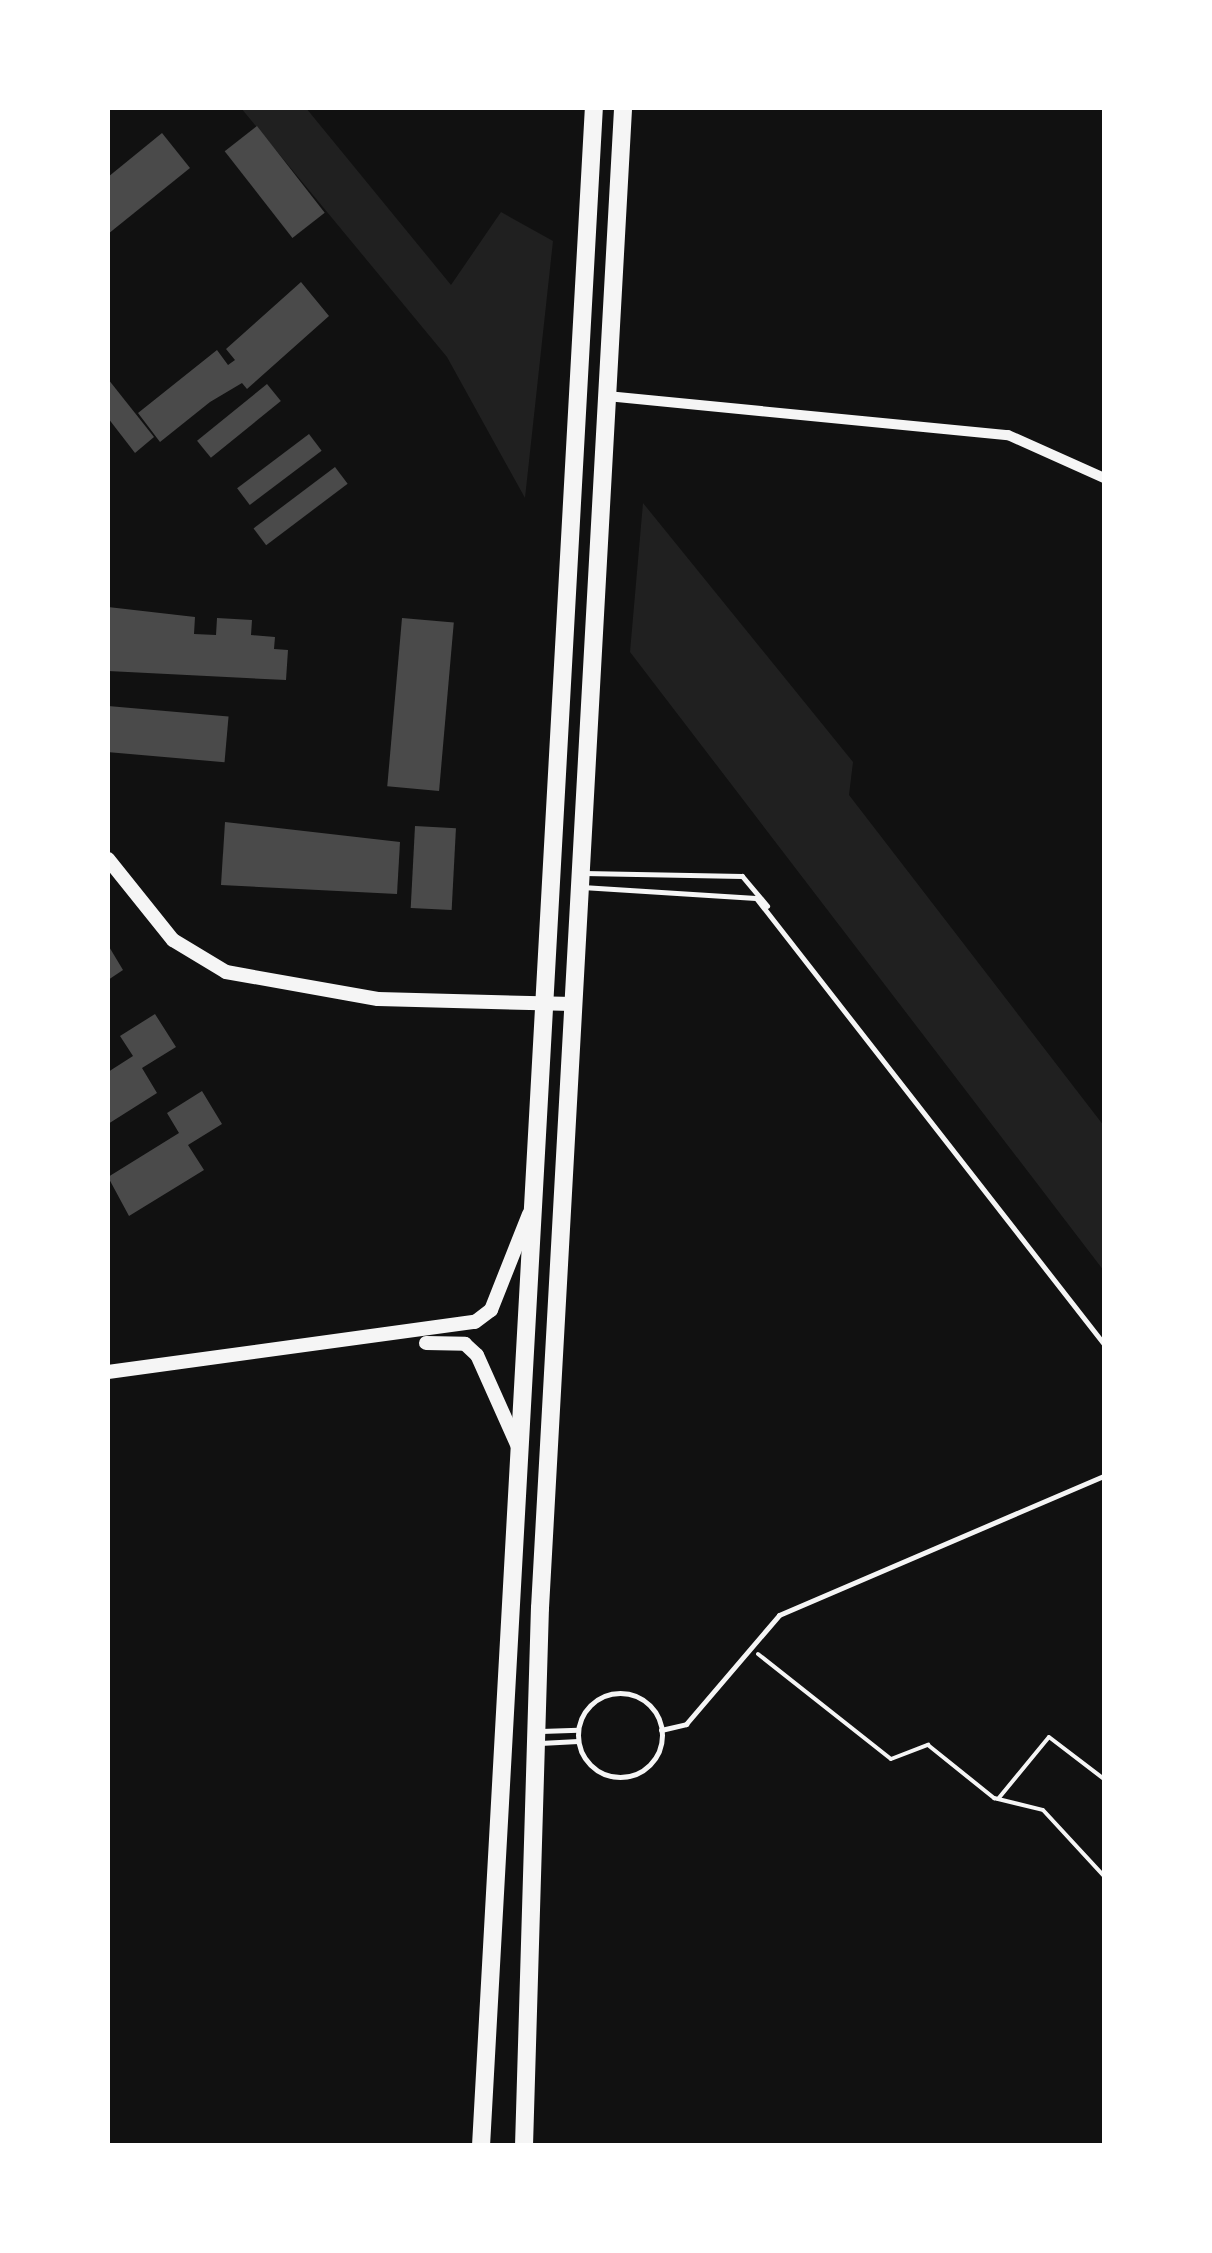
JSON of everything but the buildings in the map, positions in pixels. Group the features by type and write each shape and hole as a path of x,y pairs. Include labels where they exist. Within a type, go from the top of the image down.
{"main road":[{"path":"481,2146 550,1002 594,108"},
{"path":"524,2146 537,1737 623,108"}],"street":[{"path":"607,396 1008,435 1104,478"},
{"path":"108,859 172,940 226,972 378,999 573,1004"},
{"path":"108,1376 475,1322 512,1263 538,1179"},
{"path":"108,1376 465,1344 487,1371 522,1456"}],"lane":[{"path":"580,880 742,876 1104,1344"},
{"path":"580,880 743,890 770,913"},
{"path":"662,1730 686,1724 779,1615 1104,1476"},
{"path":"625,1694 653,1710 662,1730 653,1761 625,1777 594,1769 578,1741 578,1730 594,1702 625,1694"},
{"path":"537,1737 578,1730"},
{"path":"537,1737 578,1741"}],"path":[{"path":"750,1648 891,1759 928,1745 998,1799 1052,1817 1104,1876"},
{"path":"998,1799 1049,1737 1104,1779"}],"shaded area":[{"path":"241,108 306,108 451,285 501,212 553,241 525,498 447,357"},
{"path":"643,503 853,762 849,795 1104,1126 1104,1271 630,652"}]}
